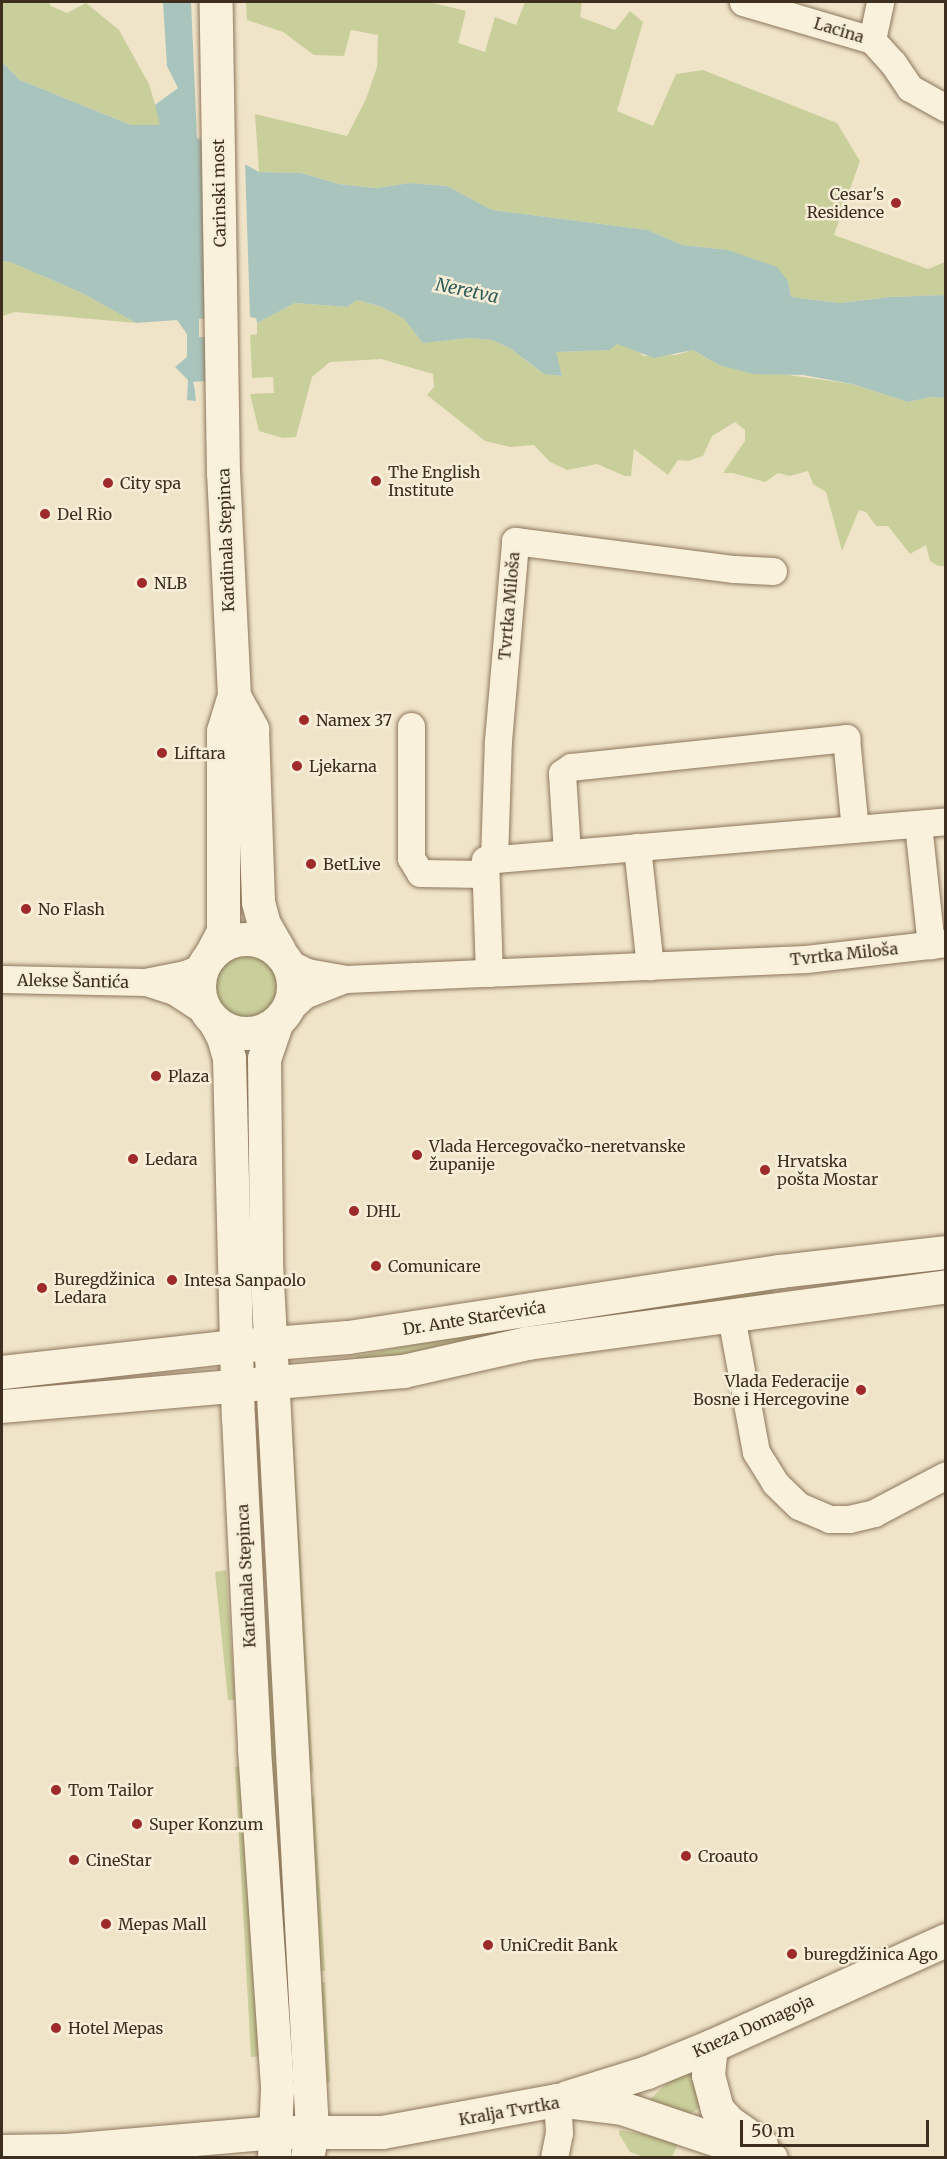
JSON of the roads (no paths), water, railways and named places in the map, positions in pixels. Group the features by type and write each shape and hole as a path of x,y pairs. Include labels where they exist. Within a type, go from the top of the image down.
{"street":[{"name":"Carinski most","path":"216,2 221,384"},
{"name":"Lacina","path":"743,2 872,40 893,63 910,88 945,108"},
{"path":"872,40 880,2"},
{"name":"Kardinala Stepinca","path":"207,961 223,931 223,731 234,696 221,384"},
{"name":"Tvrtka Miloša","path":"489,973 490,867 515,541 734,569 773,571"},
{"name":"Kardinala Stepinca","path":"234,696 252,729 258,902 264,924 284,957"},
{"path":"411,726 409,829 411,858 420,873 490,867 567,853 945,821"},
{"path":"567,853 562,773 571,767 846,738 855,829"},
{"name":"Tvrtka Miloša","path":"284,957 306,972 346,978 806,958 938,944 918,824"},
{"path":"638,847 650,966"},
{"path":"282,1018 262,1032 245,1034 229,1031 210,1017 200,997 199,982 207,961 222,945 236,939 251,938 266,942 284,957 294,979 293,996 264,1058 266,1262 310,2145"},
{"name":"Alekse Šantića","path":"2,979 145,982 185,974 207,961"},
{"name":"Tvrtka Miloša","path":"282,1018 304,995 346,978"},
{"name":"Alekse Šantića","path":"145,982 174,991 210,1017"},
{"name":"Kardinala Stepinca","path":"210,1017 223,1037 229,1058 235,1346 254,1749 276,2075 275,2145"},
{"name":"Dr. Ante Starčevića","path":"2,1372 235,1346 358,1336 780,1271 945,1252"},
{"path":"2,1406 403,1371 527,1343 733,1328 945,1287"},
{"path":"733,1328 756,1452 775,1483 799,1506 829,1520 849,1519 874,1513 898,1502 945,1474"},
{"name":"Kneza Domagoja","path":"557,2100 647,2072 711,2046 945,1940"},
{"path":"711,2046 708,2075 717,2109 729,2122 784,2157"},
{"path":"554,2157 559,2133 557,2100"},
{"name":"Kralja Tvrtka","path":"2,2151 310,2145 557,2100 622,2108 771,2157"}],"water":[{"name":"Neretva","path":"163,2 191,2 197,138 259,172 301,173 339,184 376,188 410,183 447,186 492,210 648,230 682,245 728,250 777,267 788,281 791,297 840,303 890,297 945,295 945,398 931,397 908,402 852,384 803,375 753,374 719,365 693,350 654,358 617,344 610,350 556,352 562,376 544,374 511,349 492,340 469,338 423,343 403,318 382,307 357,300 347,307 295,303 257,323 256,318 200,319 199,336 208,337 208,381 194,382 196,401 187,400 188,380 175,367 187,357 187,334 177,320 136,323 82,293 10,262 2,261 2,62 20,80 131,125 160,125 155,105 178,88 167,66"}],"place":[{"name":"Cesar's Residence","path":"896,203"},
{"name":"The English Institute","path":"376,481"},
{"name":"City spa","path":"108,483"},
{"name":"Del Rio","path":"45,514"},
{"name":"NLB","path":"142,583"},
{"name":"Namex 37","path":"304,720"},
{"name":"Liftara","path":"162,753"},
{"name":"Ljekarna","path":"297,766"},
{"name":"BetLive","path":"311,864"},
{"name":"No Flash","path":"26,909"},
{"name":"Plaza","path":"156,1076"},
{"name":"Vlada Hercegovačko-neretvanske županije","path":"417,1155"},
{"name":"Ledara","path":"133,1159"},
{"name":"Hrvatska pošta Mostar","path":"765,1170"},
{"name":"DHL","path":"354,1211"},
{"name":"Comunicare","path":"376,1266"},
{"name":"Intesa Sanpaolo","path":"172,1280"},
{"name":"Buregdžinica Ledara","path":"42,1288"},
{"name":"Vlada Federacije Bosne i Hercegovine","path":"861,1390"},
{"name":"Tom Tailor","path":"56,1790"},
{"name":"Super Konzum","path":"137,1824"},
{"name":"Croauto","path":"686,1856"},
{"name":"CineStar","path":"74,1860"},
{"name":"Mepas Mall","path":"106,1924"},
{"name":"UniCredit Bank","path":"488,1945"},
{"name":"buregdžinica Ago","path":"792,1954"},
{"name":"Hotel Mepas","path":"56,2028"}]}
